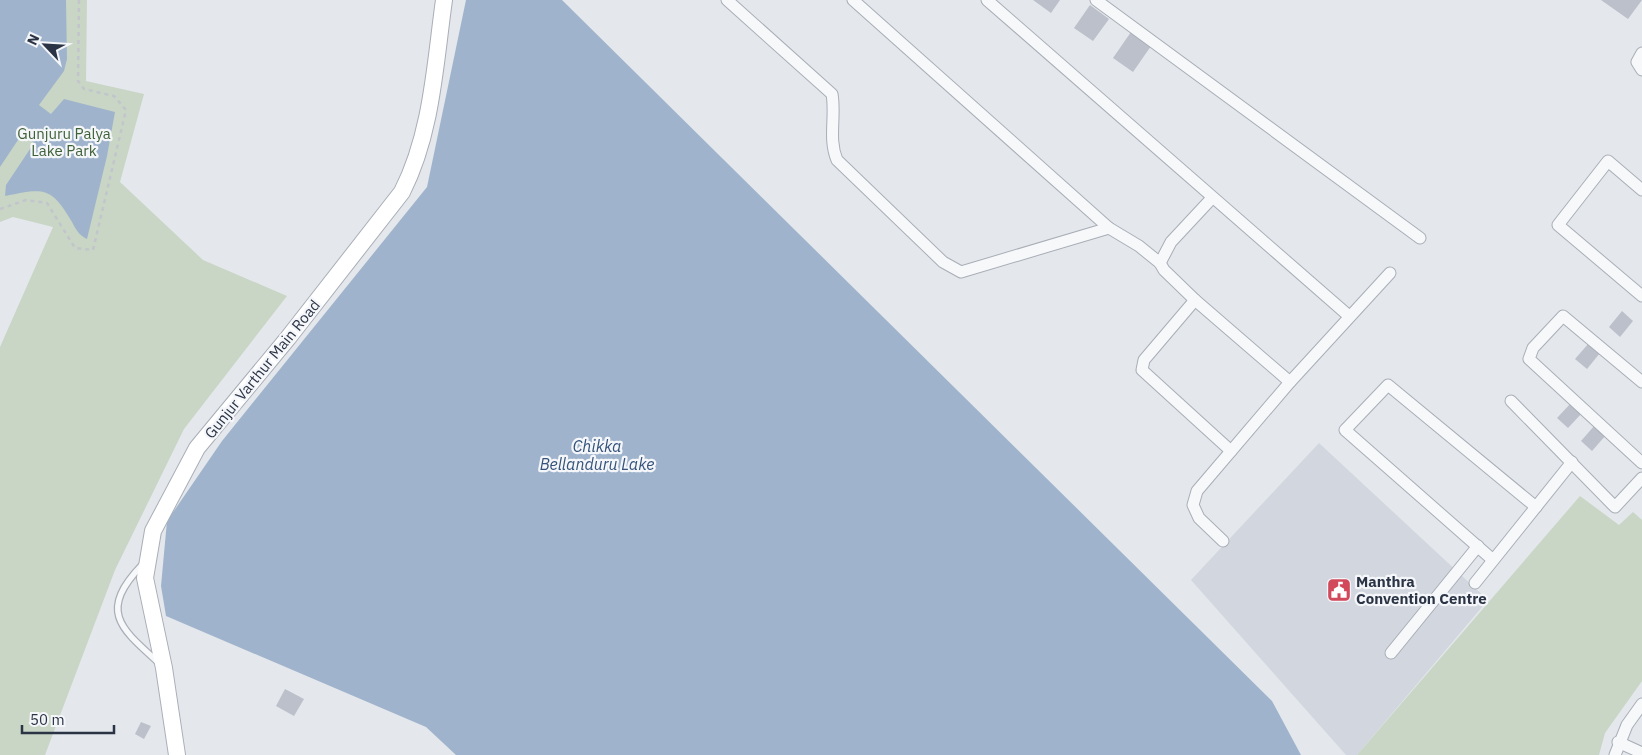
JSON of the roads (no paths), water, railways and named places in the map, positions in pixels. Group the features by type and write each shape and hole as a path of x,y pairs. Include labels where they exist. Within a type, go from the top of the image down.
{"main road":[{"name":"Gunjur Varthur Main Road","path":"177,755 164,668 144,578 153,531 197,448 288,338 402,192 416,166 425,130 444,0"}],"street":[{"path":"727,0 832,94 835,108 832,138 837,160 943,262 961,272 1109,228"},
{"path":"853,0 1109,228 1139,246 1160,262 1164,270 1195,300 1290,382"},
{"path":"987,0 1349,316"},
{"path":"1096,0 1420,238"},
{"path":"1642,53 1637,62 1642,70"},
{"path":"1642,190 1608,161 1558,225 1642,296"},
{"path":"1160,262 1170,242 1212,198"},
{"path":"1223,541 1199,518 1192,505 1197,491 1290,382 1390,273"},
{"path":"1195,300 1144,360 1142,370 1231,451"},
{"path":"1642,382 1563,316 1533,348 1529,359 1642,463"},
{"path":"1493,560 1346,430 1388,385 1536,507"},
{"path":"1511,402 1615,507 1642,478"},
{"path":"1474,583 1572,462"},
{"path":"1390,653 1478,546"},
{"path":"1615,755 1618,742 1627,725 1642,704"},
{"path":"1618,742 1642,753"}],"lane":[{"path":"146,561 128,579 116,607 118,618 129,636 164,668"}],"water":[{"path":"0,0 66,0 67,59 64,71 39,105 51,114 64,99 115,112 107,156 87,239 78,232 58,202 45,192 38,191 5,196 6,185 34,143 22,134 0,167"},
{"name":"Chikka Bellanduru Lake","path":"466,0 562,0 1272,701 1301,755 456,755 426,727 166,616 161,586 167,521 222,441 427,187"}],"place":[{"name":"Manthra Convention Centre","path":"1339,590"}],"park label":[{"name":"Gunjuru Palya Lake Park","path":"64,142"}]}
